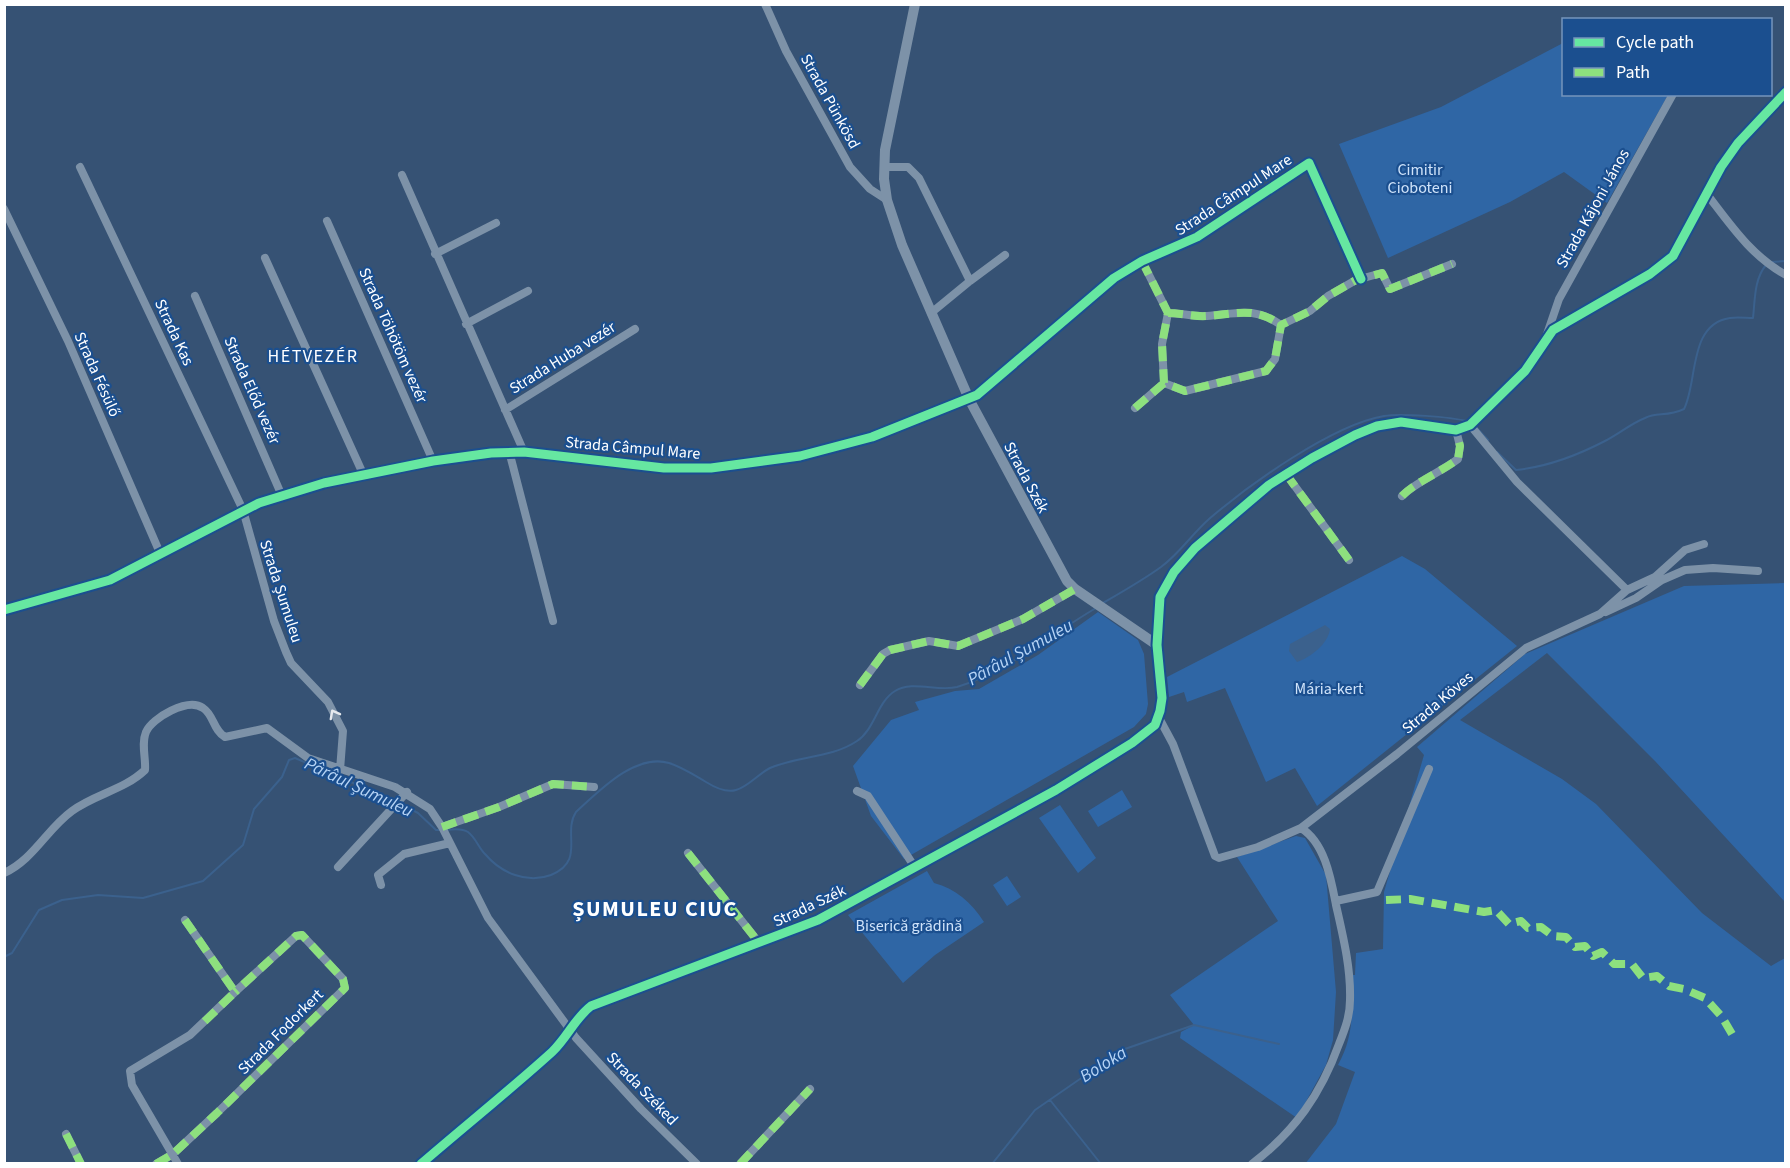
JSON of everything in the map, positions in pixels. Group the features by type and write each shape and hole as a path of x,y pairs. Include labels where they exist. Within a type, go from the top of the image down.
{"street":[{"name":"Strada Pünkösd","path":"765,4 786,51 850,167 861,180 886,200"},
{"name":"Strada Szék","path":"915,4 884,167 886,200 894,224 969,399 1057,565 1075,589 1157,645"},
{"name":"Strada Kájoni János","path":"1157,645 1160,597 1174,572 1228,518 1286,474 1332,447 1377,426 1401,422 1456,430 1471,423 1525,370 1545,340 1562,322 1650,274 1673,256 1706,193 1738,143 1785,92"},
{"name":"Strada Kájoni János","path":"1545,340 1559,299 1672,96"},
{"name":"Strada Câmpul Mare","path":"4,610 98,585 243,510 282,496 324,483 433,461 524,452 664,468 735,466 835,448 872,437 969,399 1002,375 1091,296 1142,261 1197,237 1309,163 1361,279"},
{"name":"Strada Kas","path":"80,167 243,510"},
{"path":"884,167 908,167 919,178 970,281"},
{"name":"Strada Huba vezér","path":"402,175 524,452"},
{"path":"1706,193 1763,262 1785,275"},
{"name":"Strada Fésülő","path":"4,210 68,341 160,553"},
{"name":"Strada Töhötöm vezér","path":"327,221 433,461"},
{"path":"435,254 496,223"},
{"path":"931,313 1005,255"},
{"path":"265,258 364,476"},
{"path":"1142,261 1168,313 1162,344 1164,383"},
{"path":"1281,325 1310,311 1328,296 1361,279 1383,273 1390,289 1452,264"},
{"path":"466,324 528,291"},
{"name":"Strada Előd vezér","path":"195,296 282,496"},
{"path":"1168,313 1206,316 1238,311 1271,318 1281,325"},
{"path":"1164,383 1185,392 1266,370 1275,359 1281,325"},
{"name":"Strada Huba vezér","path":"505,411 635,328"},
{"path":"1136,408 1164,383"},
{"path":"1471,423 1517,482 1627,590"},
{"path":"1402,496 1408,489 1432,478 1458,459 1460,446 1456,430"},
{"path":"509,452 553,621"},
{"path":"1286,474 1349,560"},
{"name":"Strada Șumuleu","path":"243,510 251,545 291,663 327,702 343,730 340,770"},
{"name":"Strada Köves","path":"1600,614 1627,590 1655,577 1685,550 1704,544"},
{"path":"1670,565 1678,575"},
{"name":"Strada Köves","path":"1159,718 1173,744 1215,856 1219,858 1238,854 1301,828 1397,754 1526,648 1636,598 1662,580 1685,570 1696,568 1758,571"},
{"path":"860,684 883,654 890,650 929,641 958,646 1023,619 1075,589"},
{"path":"1157,645 1162,698 1159,718"},
{"path":"4,873 23,862 75,809 125,786 140,776 145,770 146,731 164,716 188,705 203,708 217,730 225,737 267,728 308,758 407,792 430,808 488,918 571,1030"},
{"name":"Strada Szék","path":"421,1164 552,1052 578,1018 591,1006 760,944 818,920 1109,758 1155,725 1159,718"},
{"path":"1336,901 1377,892 1430,769"},
{"path":"442,827 499,807 553,784 594,787"},
{"path":"857,791 868,796 914,866"},
{"path":"338,867 407,792"},
{"path":"1252,1164 1284,1137 1311,1104 1331,1067 1347,1023 1350,988 1336,901 1329,873 1318,847 1311,836 1301,828"},
{"path":"381,885 378,875 398,857 450,843"},
{"path":"688,853 760,944"},
{"path":"185,920 235,992"},
{"name":"Strada Fodorkert","path":"156,1164 173,1154 345,988 343,979 302,935 296,936 190,1035 130,1071 132,1085 173,1154 178,1164"},
{"name":"Strada Széked","path":"571,1030 601,1066 697,1164"},
{"path":"740,1164 810,1089"},
{"path":"66,1134 81,1164"}],"green space":[{"name":"Cimitir Cioboteni","path":"1562,44 1562,96 1667,96 1607,203 1564,172 1510,202 1388,258 1339,144 1441,107"},
{"name":"Mária-kert","path":"1402,556 1425,569 1517,646 1317,806 1295,768 1266,782 1225,688 1187,702 1184,692 1169,697 1167,677"},
{"path":"1785,583 1785,902 1655,761 1547,653 1460,720 1562,779 1596,804 1702,913 1771,966 1785,958 1785,1163 1305,1164 1336,1124 1355,1072 1338,1065 1350,1032 1351,975 1355,975 1356,953 1383,949 1384,892 1424,755 1417,747 1525,654 1684,586"},
{"path":"1098,612 1138,640 1144,654 1148,704 1146,714 1134,727 904,859 871,816 853,766 891,720 919,710 915,702 955,691 979,689 1038,655"},
{"path":"1122,790 1132,807 1098,827 1088,811"},
{"path":"1060,805 1096,858 1078,873 1039,818"},
{"path":"1296,836 1305,838 1326,875 1336,992 1333,1040 1326,1065 1297,1118 1180,1038 1181,1032 1194,1025 1170,995 1278,921 1237,857"},
{"name":"Biserică grădină","path":"927,871 934,883 962,897 984,922 935,955 903,983 848,915"},
{"path":"1007,876 1021,897 1007,906 993,885"}],"shaded area":[{"path":"1325,625 1330,629 1326,640 1308,657 1297,662 1289,651 1290,644"}],"waterway":[{"name":"Pârâul Șumuleu","path":"1771,262 1786,261"},
{"name":"Pârâul Șumuleu","path":"1497,452 1516,470 1539,466 1584,451 1649,416 1684,409 1696,356 1707,331 1717,323 1730,318 1753,318 1757,283 1766,265"},
{"name":"Pârâul Șumuleu","path":"1103,603 1161,567 1209,519 1246,489 1292,458 1340,431 1363,422 1392,415 1466,421"},
{"name":"Pârâul Șumuleu","path":"1474,425 1488,440"},
{"name":"Pârâul Șumuleu","path":"446,830 460,829 468,832 491,861 515,875 533,878 551,875 562,869 568,862 571,854 572,820 576,812 618,776 643,763 656,761 669,763 716,788 736,790 770,768 837,751 857,741 868,730 884,702 895,691 909,686 950,688 975,681 1011,662 1096,608"},
{"name":"Pârâul Șumuleu","path":"4,957 12,953 39,910 62,900 98,895 143,898 203,881 243,845 254,809 282,777 289,760 295,758 395,801"},
{"name":"Pârâul Șumuleu","path":"401,804 418,813 436,830 440,830"},
{"name":"Boloka","path":"992,1164 1035,1110 1122,1050 1194,1025 1279,1044"},
{"path":"1050,1100 1101,1164"}],"marked path":[{"path":"1142,261 1168,313 1162,344 1164,383 1185,391 1266,371 1275,359 1281,325 1310,311 1328,296 1356,280 1382,273 1390,289 1452,264"},
{"path":"1168,313 1202,316 1253,313 1281,325"},
{"path":"1135,408 1164,383"},
{"path":"1402,496 1458,459 1460,446 1456,430"},
{"path":"1286,474 1349,560"},
{"path":"860,685 883,654 890,650 929,641 958,646 1023,619 1075,589"},
{"path":"442,827 499,807 553,784 594,787"},
{"path":"688,853 760,944"},
{"path":"1386,900 1410,899 1484,912 1496,910 1509,924 1521,921 1528,928 1541,927 1553,936 1566,937 1575,947 1585,946 1593,956 1602,952 1614,964 1632,964 1643,978 1657,976 1669,986 1684,989 1705,998 1722,1017 1732,1034"},
{"path":"185,920 235,992 203,1023"},
{"path":"156,1164 173,1154 345,988 343,979 302,935 296,936 235,992"},
{"path":"740,1164 810,1089"},
{"path":"66,1134 81,1164"}],"cycle path":[{"path":"421,1164 552,1052 580,1016 591,1006 818,920 1056,790 1132,743 1155,725 1162,698 1157,645 1160,597 1174,572 1195,548 1269,485 1355,435 1377,426 1401,422 1456,430 1470,425 1525,371 1553,330 1650,274 1673,256 1721,167 1738,143 1786,92"},
{"path":"4,610 110,580 259,503 324,483 433,461 491,453 524,452 664,468 711,468 800,456 872,437 977,395 1114,278 1142,261 1197,237 1309,163 1361,279"}],"district":[{"name":"HÉTVEZÉR","path":"313,356"},
{"name":"ȘUMULEU CIUC","path":"655,908"}]}
